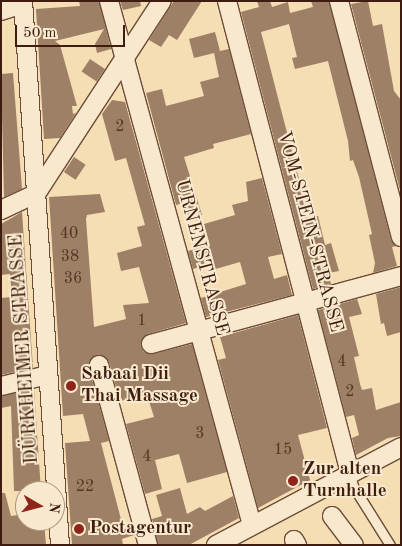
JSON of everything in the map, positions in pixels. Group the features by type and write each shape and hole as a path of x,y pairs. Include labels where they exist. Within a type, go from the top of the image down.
{"street":[{"name":"URNENSTRASSE","path":"109,1 252,525"},
{"path":"1,210 36,194 162,1"},
{"name":"VOM-STEIN-STRASSE","path":"227,1 350,474"},
{"path":"339,1 401,237"},
{"path":"1,11 23,3"},
{"name":"DÜRKHEIMER STRASSE","path":"23,3 60,545"},
{"path":"151,344 401,276"},
{"path":"99,365 148,545"},
{"path":"1,386 48,375"},
{"path":"216,545 401,447"},
{"path":"332,516 354,545"}],"lane":[{"path":"350,474 353,486 390,545"}],"building":[{"path":"79,1 99,1 111,49 97,53 95,44 104,29 55,41 60,45 77,106 72,106 73,114 76,113 60,138 44,139 36,9 80,6"},
{"path":"120,1 140,1 141,6 123,10"},
{"path":"174,1 202,1 177,40 169,35 161,47 149,40"},
{"path":"257,1 270,1 272,7 288,2 290,13 313,7 311,1 329,1 391,240 396,246 392,247 397,266 373,273 375,263 369,235 372,234 359,177 353,160 350,161 348,141 328,61 295,69 292,58 297,57 289,24 261,32 309,218 318,216 325,245 331,243 339,271 328,273 331,284 313,289 241,12 259,7"},
{"path":"368,1 373,26 382,24 394,91 401,100 401,194 351,4"},
{"path":"215,32 220,51 229,49 251,134 213,144 214,148 184,157 202,215 188,219 184,203 176,205 146,93 162,89 166,106 204,96 200,82 219,77 214,53 194,58 189,39"},
{"path":"90,59 105,69 97,82 82,71"},
{"path":"13,73 22,189 4,197 1,74"},
{"path":"112,100 125,102 186,323 148,334 141,341 141,347 144,352 153,354 192,344 227,472 187,483 179,454 155,460 162,489 145,494 126,424 154,417 147,395 120,401 109,362 102,355 96,355 89,362 89,368 109,441 101,443 123,527 131,525 134,535 122,539 123,545 72,545 65,443 90,441 83,414 63,416 49,197 100,194 105,212 87,215 86,219 94,327 126,319 123,305 149,303 139,267 121,271 117,253 142,246 137,227 145,225 126,158 115,161 102,114"},
{"path":"74,157 86,165 76,180 64,172"},
{"path":"262,178 282,254 268,257 274,279 287,275 292,295 206,317 201,298 246,284 240,262 212,270 210,264 193,269 188,251 210,245 204,224 235,215 232,205 248,201 246,182"},
{"path":"22,212 33,368 1,375 1,298 12,297 10,274 1,275 1,224"},
{"path":"401,287 401,332 387,336 384,323 381,324 376,294"},
{"path":"357,299 362,314 349,317 359,356 354,357 360,384 362,390 372,388 376,410 401,402 401,436 388,438 356,455 352,438 359,435 354,415 346,417 318,310"},
{"path":"298,315 327,428 298,435 310,480 258,508 218,360 226,358 220,337"},
{"path":"34,389 40,481 15,481 15,491 11,406 1,408 1,396"},
{"path":"180,488 187,514 200,507 205,511 233,496 239,518 189,545 158,545 152,519 162,516 156,495"},
{"path":"1,493 5,493 11,516 15,515 15,531 45,531 46,545 1,545"}],"place":[{"name":"Sabaai Dii Thai Massage","path":"71,386"},
{"name":"Zur alten Turnhalle","path":"293,481"},
{"name":"Postagentur","path":"79,529"}]}
